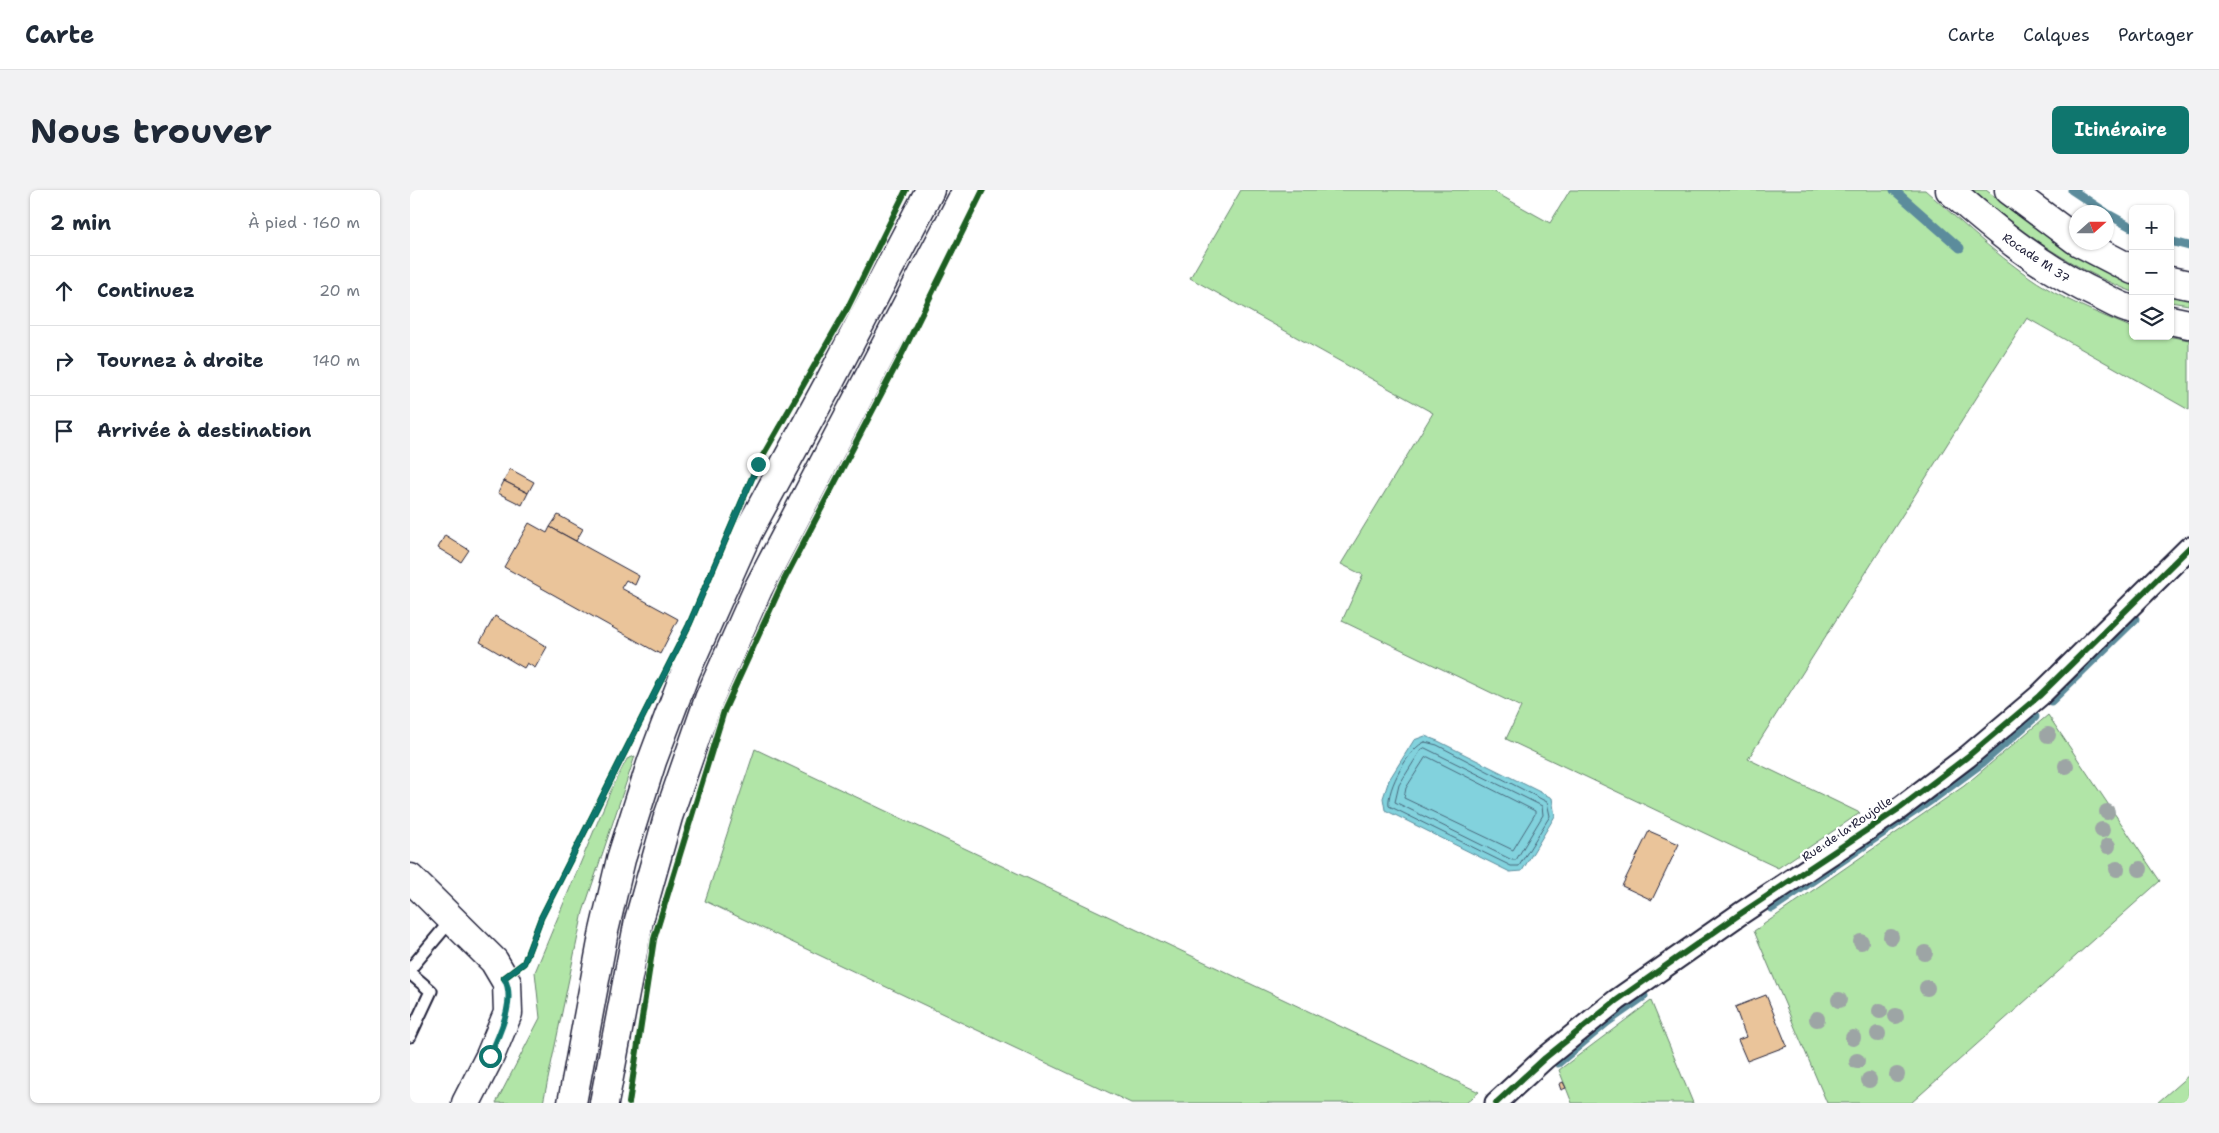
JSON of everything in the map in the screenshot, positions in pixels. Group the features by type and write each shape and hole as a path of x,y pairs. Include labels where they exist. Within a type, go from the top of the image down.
{"main road":[{"path":"572,1103 604,930 621,859 652,761 686,671 748,532 835,372 930,190"},
{"path":"604,1103 639,920 668,817 709,699 758,589 966,190"},
{"name":"Rocade M 37","path":"1950,190 1996,230 2038,260 2076,285 2129,308"},
{"path":"2009,190 2069,235"},
{"path":"2094,250 2129,268"},
{"path":"2174,282 2189,285"},
{"path":"2174,321 2189,324"},
{"path":"410,878 494,960 507,983 508,1013 490,1056 466,1103"}],"street":[{"name":"Rue de la Roujolle","path":"1496,1103 1545,1058 1617,1000 1740,914 1900,808 1967,757 2039,696 2189,548"}],"lane":[{"path":"410,1036 431,991 410,971 452,919"}],"green space":[{"path":"1241,190 1491,190 1550,223 1570,190 1925,190 2020,271 2055,293 2129,326 2129,340 2174,340 2174,337 2189,340 2189,410 2027,318 1748,759 1860,813 1778,868 1506,739 1521,707 1342,621 1363,575 1341,564 1433,413 1190,278"},
{"path":"1972,190 1986,190 2039,231 2089,264 2129,282 2129,290 2088,272 2048,248 2010,221"},
{"path":"2174,295 2189,297 2189,305 2174,303"},
{"path":"2048,715 2160,881 1911,1103 1827,1103 1754,931 1964,786"},
{"path":"755,749 1479,1092 1466,1103 1131,1103 705,901"},
{"path":"635,756 583,912 543,1103 496,1103 540,1018 535,972 613,785 627,759"},
{"path":"1651,1001 1693,1103 1572,1103 1559,1070"},
{"path":"2189,1075 2189,1103 2157,1103"}],"water":[{"path":"1425,736 1552,798 1555,816 1522,871 1510,872 1385,810 1383,798 1389,780 1414,740"}],"building":[{"path":"510,469 534,482 528,493 504,481"},
{"path":"504,481 528,493 522,505 498,493"},
{"path":"558,515 583,529 576,541 550,527"},
{"path":"529,523 547,533 550,527 639,576 635,585 626,580 621,588 678,619 660,654 504,567"},
{"path":"445,535 469,550 461,562 438,548"},
{"path":"495,616 547,647 535,668 527,663 524,668 480,642"},
{"path":"1649,831 1679,844 1652,900 1622,886"},
{"path":"1766,995 1787,1046 1747,1061 1738,1040 1746,1037 1735,1007"},
{"path":"1563,1082 1566,1088 1561,1090 1559,1084"}],"waterway":[{"path":"1894,190 1960,248"},
{"path":"2072,190 2094,205"},
{"path":"2114,217 2129,226"},
{"path":"2174,242 2189,246"},
{"path":"2051,701 2135,619"},
{"path":"1772,908 1934,798 1983,762 2035,717"},
{"path":"1558,1063 1607,1022 1644,996"}],"cycle path":[{"path":"504,978 524,963 541,918 689,625 758,464 848,307 906,190"},
{"path":"629,1103 654,939 724,711 782,584 901,356 983,190"},
{"path":"1496,1103 1545,1058 1617,1000 1740,914 1900,808 1967,757 2039,696 2189,548"}],"route":[{"path":"490,1056 508,1013 507,983 504,978 524,963 541,918 689,625 758,464"}]}
